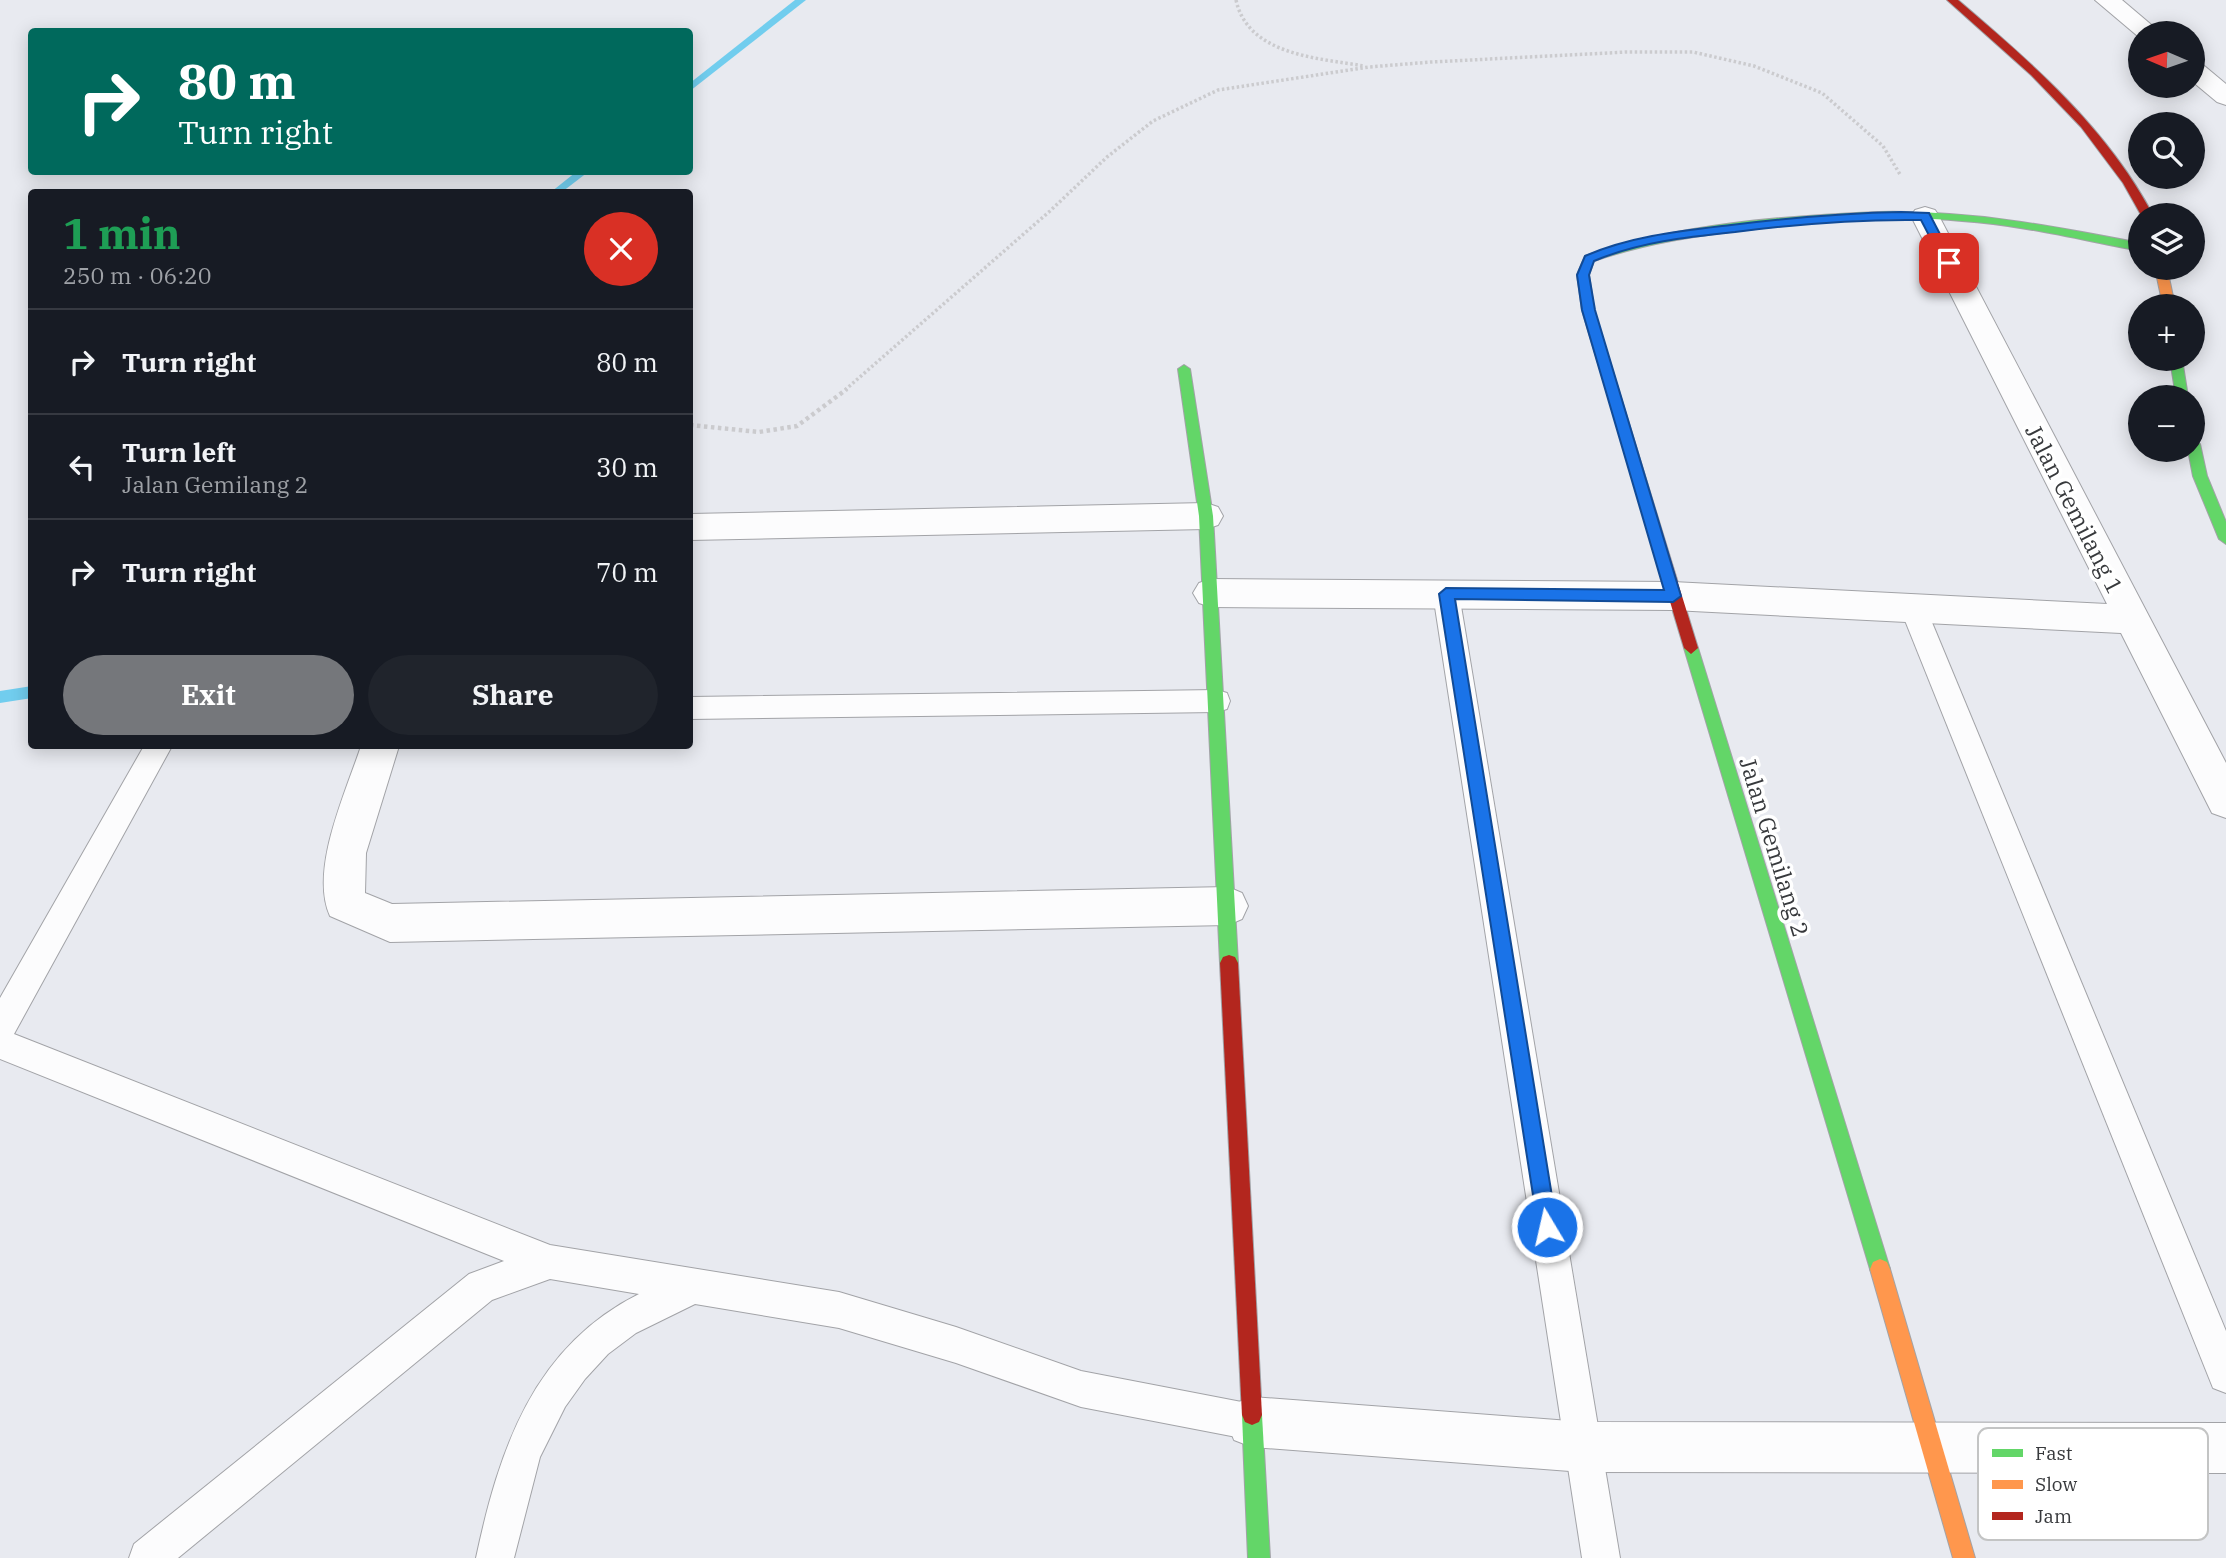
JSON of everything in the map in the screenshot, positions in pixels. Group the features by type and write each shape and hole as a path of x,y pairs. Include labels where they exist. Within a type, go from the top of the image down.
{"street":[{"path":"1952,0 2071,107 2120,167 2140,203"},
{"path":"2107,0 2134,21"},
{"path":"2205,79 2226,97"},
{"path":"1925,216 2021,225 2128,245"},
{"name":"Jalan Gemilang 2","path":"1925,216 1825,218 1676,235 1613,248 1589,259 1583,275 1588,310 1934,1447 1964,1558"},
{"name":"Jalan Gemilang 1","path":"1925,216 2226,801"},
{"path":"1184,369 1206,516 1211,593 1259,1558"},
{"path":"2197,462 2226,539"},
{"path":"693,527 1206,516"},
{"path":"1211,593 1673,596 2130,619"},
{"path":"379,749 346,853 344,903 390,923 1228,906"},
{"path":"1252,1422 1583,1447 1978,1447"},
{"path":"2208,1448 2226,1448"}],"lane":[{"path":"1446,594 1601,1558"},
{"path":"1913,608 2226,1375"},
{"path":"693,708 1217,701"},
{"path":"0,1028 156,749"},
{"path":"0,1044 550,1262 597,1272 695,1285 839,1310 956,1345 1081,1389 1252,1422"},
{"path":"148,1558 481,1286 550,1262"},
{"path":"495,1558 502,1522 522,1453 549,1398 582,1355 622,1322 695,1285"}],"path":[{"path":"1236,0 1240,20 1258,37 1289,51 1369,67"},
{"path":"693,425 760,432 797,426 829,404 1050,211 1107,157 1153,121 1217,90 1369,67 1626,52 1693,52 1754,66 1822,93 1883,146 1925,216"}],"waterway":[{"path":"693,86 801,0"},
{"path":"560,189 578,175"},
{"path":"0,697 28,693"}],"traffic: fast":[{"path":"1585,288 1583,275 1589,259 1626,247 1701,232 1823,218 1878,215 1962,217 2029,226 2128,245"},
{"path":"1184,369 1206,516 1229,963"},
{"path":"2178,371 2180,385"},
{"path":"2197,462 2226,539"},
{"path":"1691,648 1880,1269"},
{"path":"1252,1415 1259,1558"}],"traffic: slow":[{"path":"2164,280 2166,294"},
{"path":"1880,1269 1964,1558"}],"traffic: jam":[{"path":"1952,0 2060,98 2107,153 2140,203"},
{"path":"1585,288 1588,310 1691,648"},
{"path":"1229,963 1252,1415"}],"route":[{"path":"1547,1227 1446,594 1673,596 1588,310 1583,275 1589,259 1613,248 1676,235 1773,223 1877,215 1925,216 1949,263"}]}
